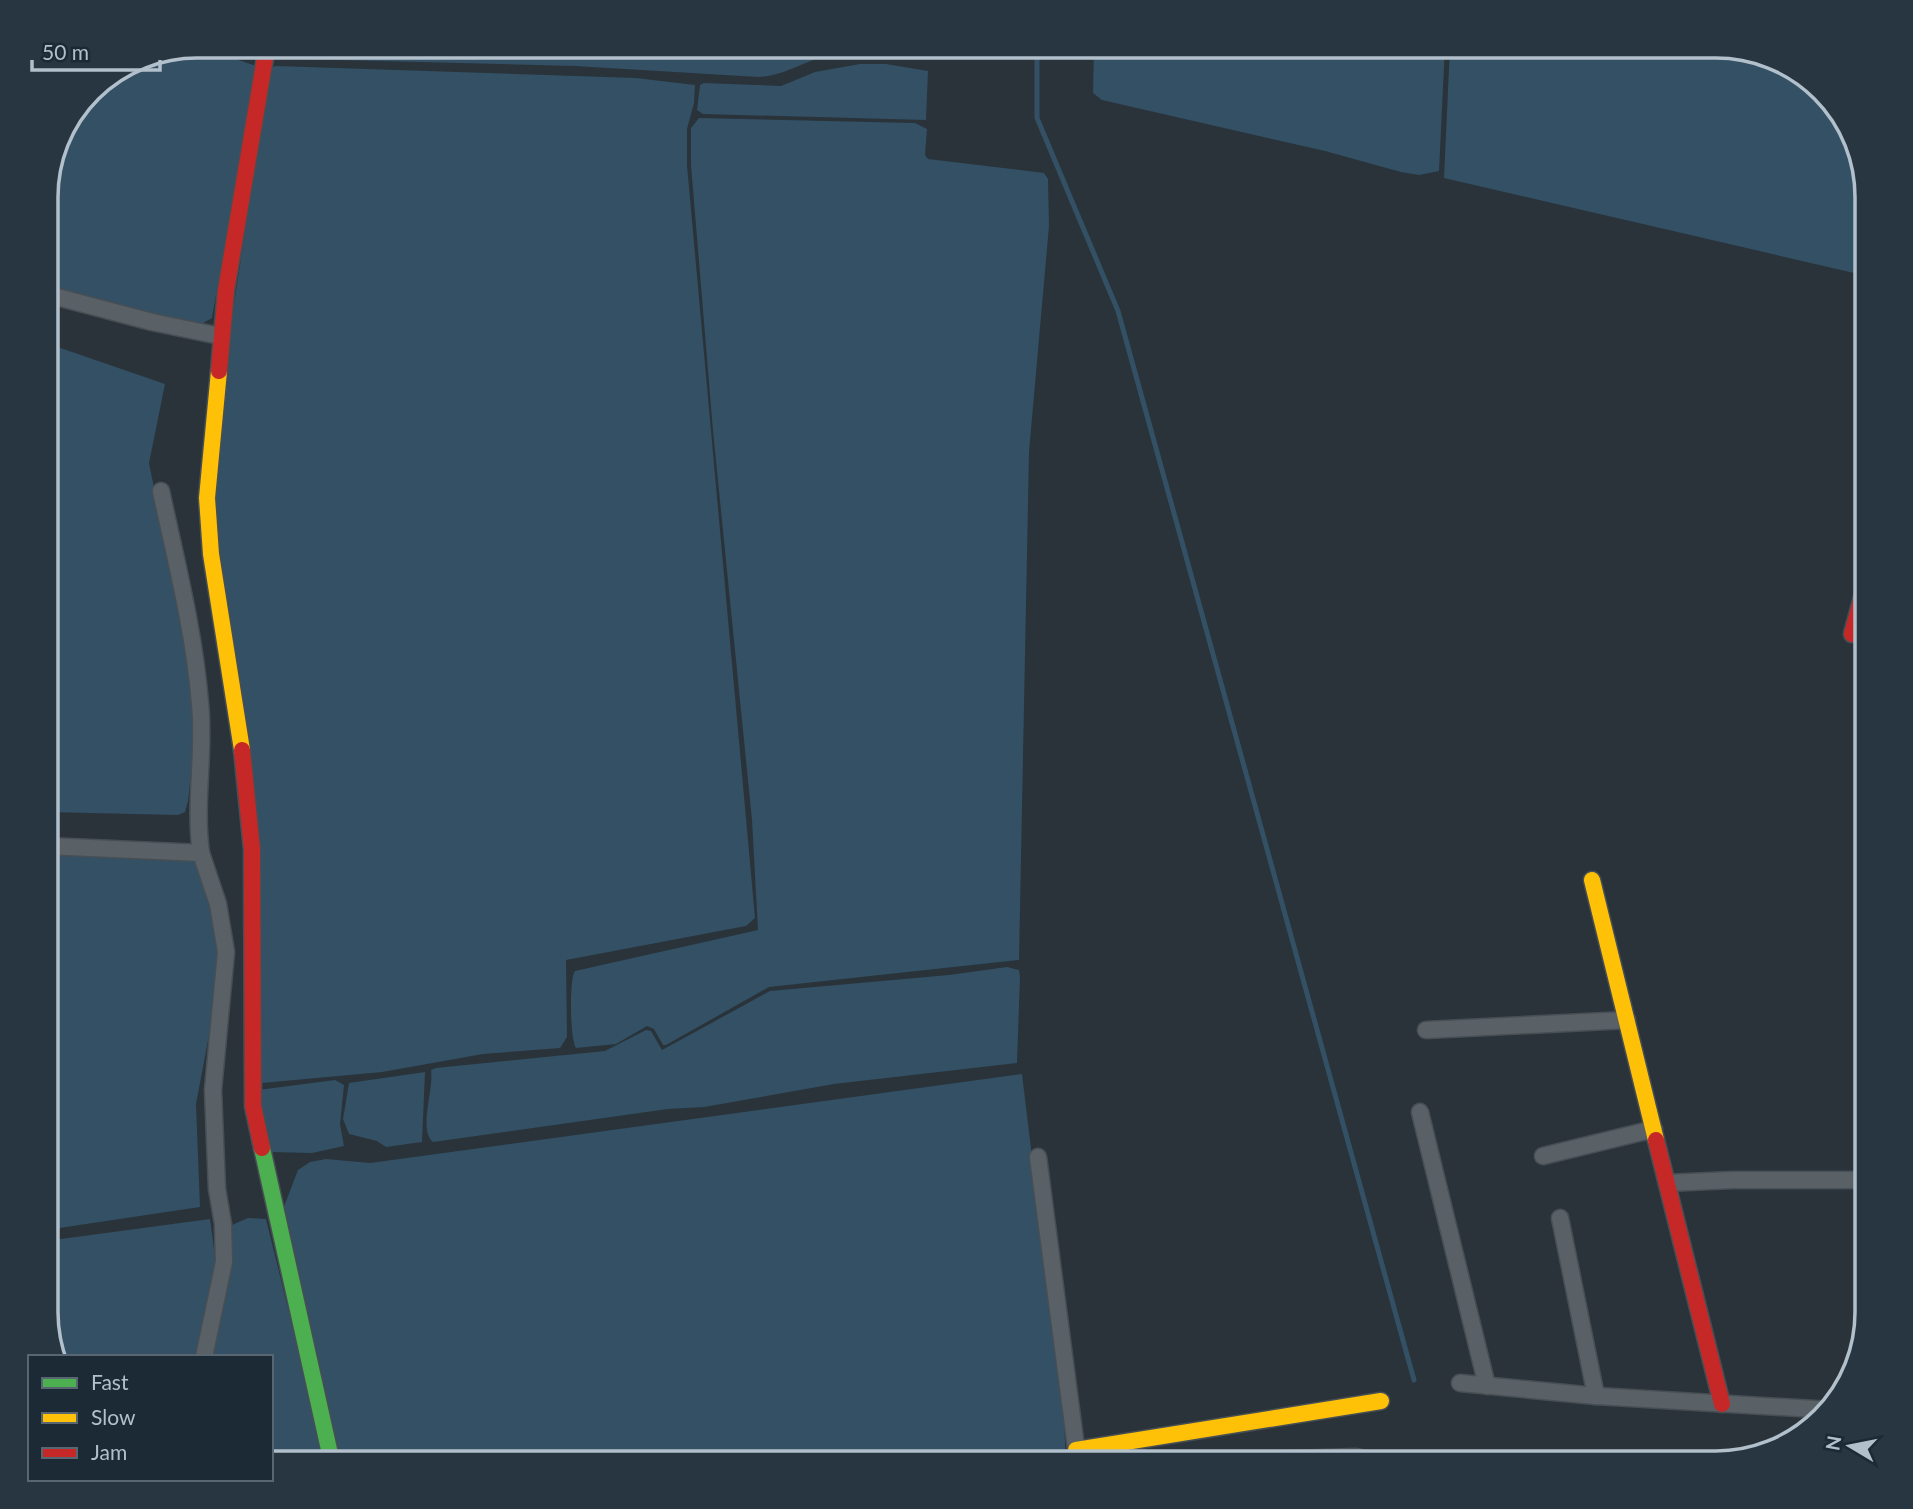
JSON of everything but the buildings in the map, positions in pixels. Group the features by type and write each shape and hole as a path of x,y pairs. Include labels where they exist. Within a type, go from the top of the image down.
{"street":[{"path":"265,58 220,335 206,498 211,554 242,751 251,838 253,1106 329,1451"},
{"path":"58,297 152,323 220,335"},
{"path":"161,491 191,634 200,702 203,748 198,831 201,853 218,904 226,951 213,1090 217,1189 223,1224 224,1262 204,1355"},
{"path":"1852,635 1855,624"},
{"path":"58,847 201,853"},
{"path":"1592,880 1722,1404"},
{"path":"1426,1030 1627,1020"},
{"path":"1420,1112 1487,1386"},
{"path":"1544,1156 1654,1129"},
{"path":"1038,1157 1076,1451"},
{"path":"1667,1183 1745,1179 1855,1180"},
{"path":"1560,1218 1596,1396"},
{"path":"1460,1383 1596,1396 1815,1409"},
{"path":"1110,1451 1381,1401"}],"water":[{"path":"233,58 256,66 212,318 196,327 58,293 59,179 68,144 81,120 105,92 120,81 144,68 170,60"},
{"path":"295,58 819,58 778,74 758,77 575,66"},
{"path":"1094,58 1444,58 1439,171 1419,175 1401,172 1325,151 1102,100 1093,93"},
{"path":"1449,58 1716,58 1752,62 1778,72 1808,92 1837,127 1853,170 1855,273 1444,178"},
{"path":"860,64 886,64 928,71 926,120 703,114 697,110 700,85 704,83 781,86 815,72"},
{"path":"276,66 636,78 695,85 694,103 687,129 687,165 755,918 746,926 566,960 567,1037 560,1048 483,1054 382,1072 262,1083 253,896 206,488 270,68"},
{"path":"699,118 915,123 927,129 925,155 928,159 1044,173 1048,179 1049,226 1029,452 1019,960 769,987 666,1045 663,1045 654,1029 647,1026 616,1044 576,1048 572,1034 571,1010 575,971 758,930 752,820 713,431 691,165 691,128"},
{"path":"58,347 165,384 149,463 185,640 196,725 188,801 185,812 178,815 58,812"},
{"path":"58,849 192,854 219,924 218,988 196,1104 200,1207 58,1228"},
{"path":"1007,967 1019,970 1020,977 1017,1063 834,1084 704,1107 668,1109 433,1142 429,1136 427,1119 431,1070 436,1068 605,1051 646,1030 651,1031 662,1050 770,991 949,975"},
{"path":"425,1072 422,1142 386,1147 377,1141 349,1134 343,1119 349,1083"},
{"path":"1022,1074 1065,1451 332,1451 280,1217 298,1170 310,1162 326,1159 370,1163"},
{"path":"335,1080 344,1085 340,1124 344,1146 312,1153 267,1152 258,1090"},
{"path":"248,1218 266,1219 323,1451 273,1451 273,1355 211,1355 225,1297 227,1251 232,1225"},
{"path":"210,1219 218,1279 199,1355 64,1355 58,1321 58,1239"}],"waterway":[{"path":"1037,58 1037,118 1118,311 1414,1380"}],"traffic: fast":[{"path":"262,1148 329,1451"}],"traffic: slow":[{"path":"219,371 207,498 211,554 242,750"},
{"path":"1592,880 1656,1140"},
{"path":"1076,1450 1381,1401"}],"traffic: jam":[{"path":"219,371 226,290 265,58"},
{"path":"1852,634 1855,623"},
{"path":"242,750 252,849 253,1106 262,1148"},
{"path":"1656,1140 1722,1404"}]}
